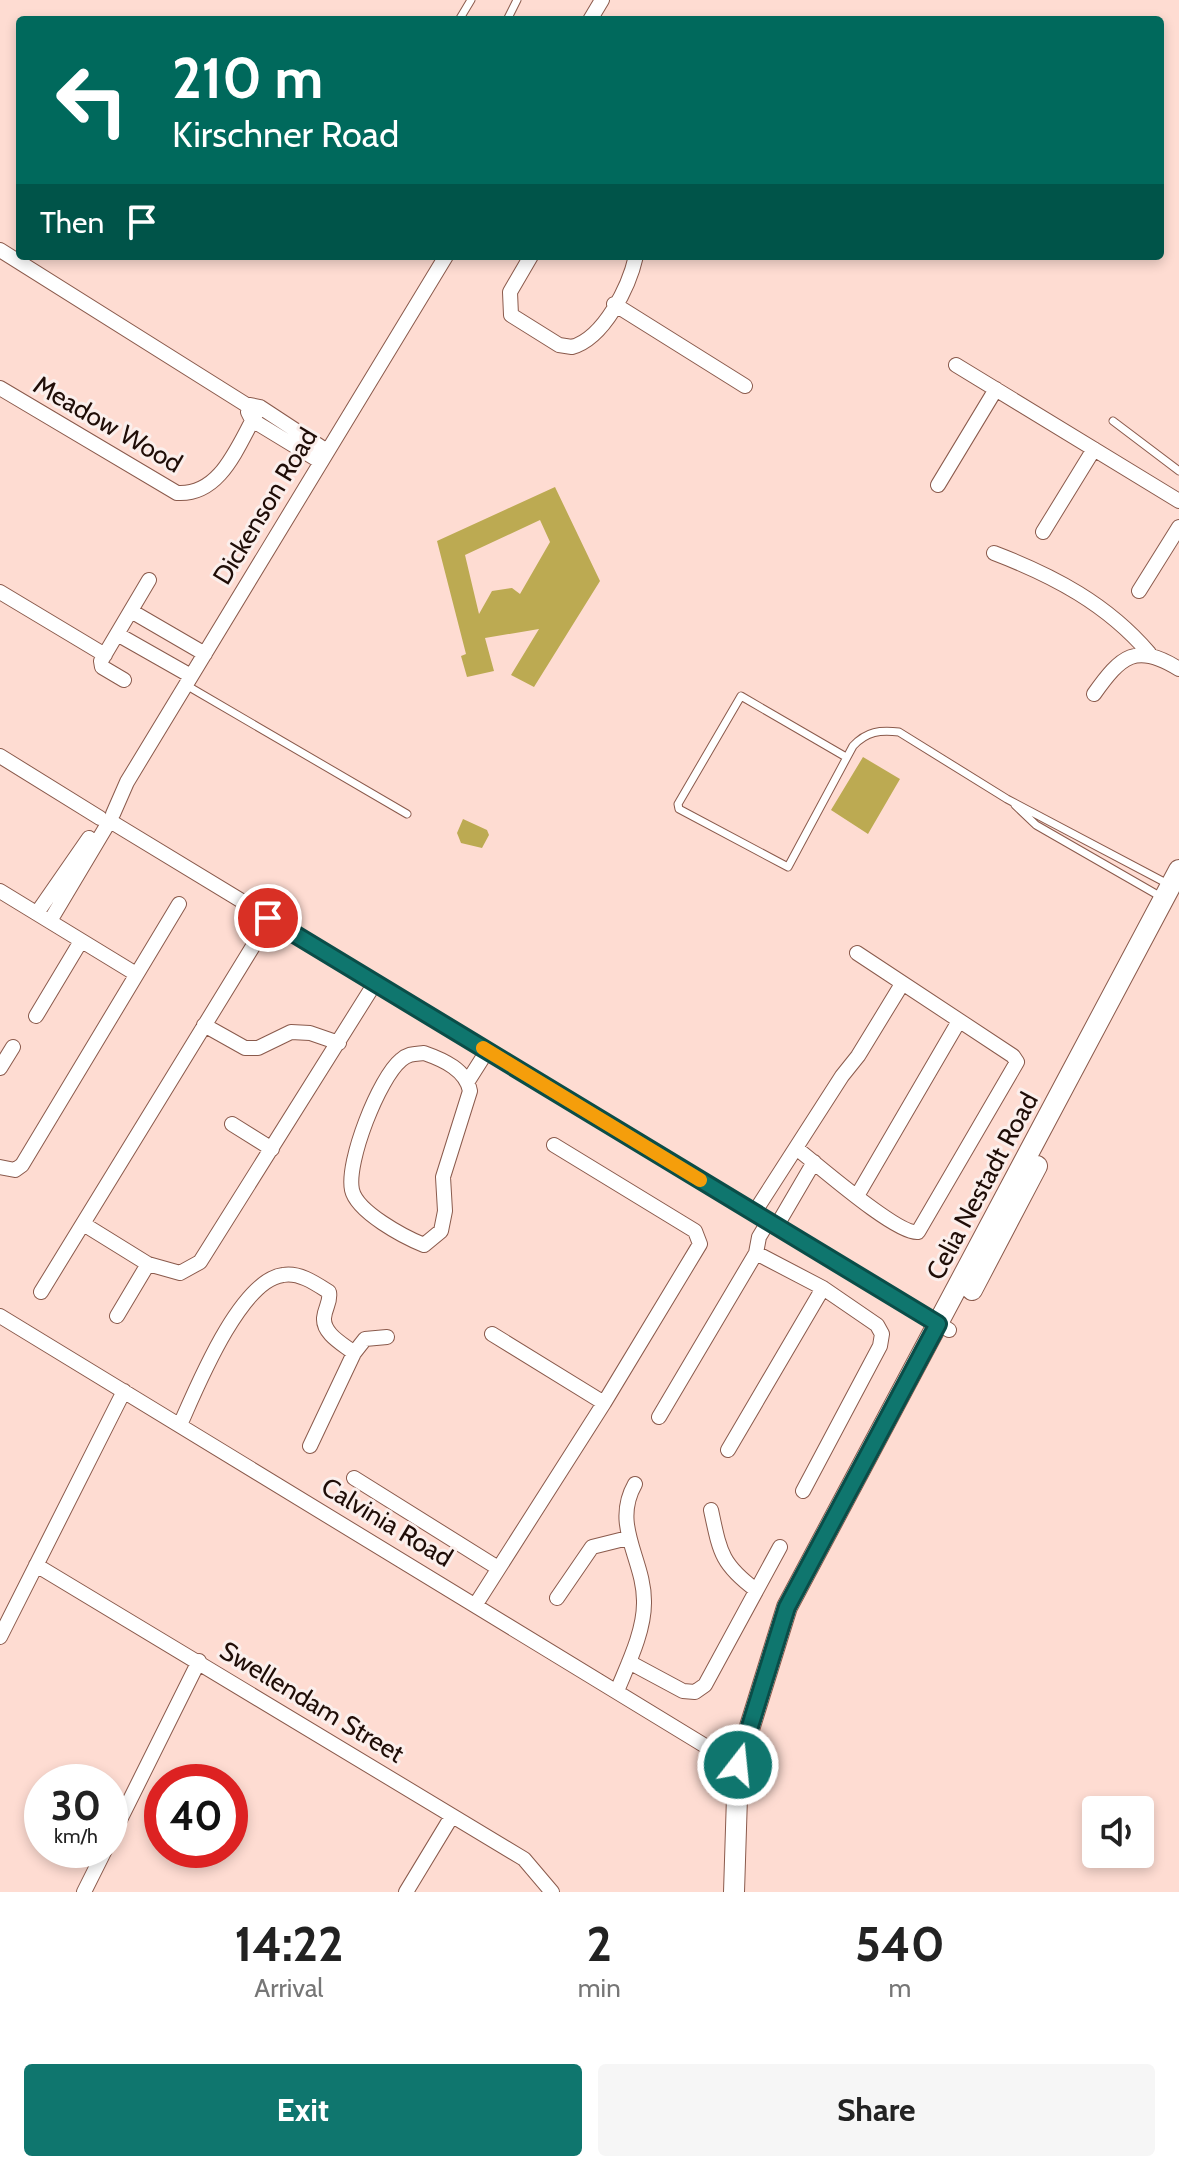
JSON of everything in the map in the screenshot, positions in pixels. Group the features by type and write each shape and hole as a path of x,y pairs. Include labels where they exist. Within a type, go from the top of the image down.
{"street":[{"path":"0,250 324,456"},
{"name":"Dickenson Road","path":"43,917 444,260"},
{"path":"529,260 508,300 511,315 559,345 572,347 594,333 614,304 634,260"},
{"path":"614,304 745,386"},
{"path":"956,365 1179,501"},
{"name":"Meadow Wood","path":"0,388 177,493 193,494 217,480 252,411"},
{"path":"938,485 996,389"},
{"path":"1043,532 1094,449"},
{"path":"1139,591 1179,527"},
{"path":"994,553 1049,575 1089,599 1126,626 1149,653 1179,669"},
{"path":"124,680 102,667 105,655 149,580"},
{"path":"0,592 105,655"},
{"path":"131,611 205,654"},
{"path":"117,634 188,681"},
{"path":"1094,694 1113,668 1131,655 1149,653"},
{"path":"0,756 79,804 106,816 375,983 944,1327"},
{"name":"Celia Nestadt Road","path":"734,1892 743,1768 798,1606 944,1327 1007,1226 1173,889"},
{"path":"0,891 136,974"},
{"path":"0,1167 15,1170 22,1165 179,904"},
{"path":"36,1016 81,941"},
{"path":"41,1292 85,1225 255,943"},
{"path":"796,1148 857,1196 907,1230 918,1232 1015,1069 1017,1062 1013,1056 857,953"},
{"path":"85,1225 148,1264 180,1273 200,1262 375,983"},
{"path":"754,1213 902,984"},
{"path":"857,1196 959,1021"},
{"path":"204,1025 245,1048 258,1048 291,1032 310,1033 339,1043"},
{"path":"0,1068 13,1047"},
{"path":"468,1081 457,1069 436,1057 409,1054 398,1062 381,1092 358,1145 352,1192 359,1203 387,1225 424,1245 441,1231 445,1211 443,1177 470,1091 468,1081 487,1051"},
{"path":"232,1124 272,1149"},
{"path":"476,1604 604,1403 700,1244 695,1231 554,1145"},
{"path":"659,1417 756,1253 759,1237 772,1224 814,1162"},
{"path":"756,1253 823,1288 877,1325 882,1334 880,1346 803,1491"},
{"path":"117,1316 148,1264"},
{"path":"180,1425 222,1335 257,1288 269,1279 297,1275 329,1292 330,1300 324,1318 327,1329 354,1353"},
{"path":"728,1450 823,1288"},
{"name":"Calvinia Road","path":"0,1316 743,1768"},
{"path":"492,1334 604,1403"},
{"path":"310,1446 354,1353 365,1339 387,1337"},
{"path":"0,1637 124,1391"},
{"path":"354,1478 498,1568"},
{"path":"617,1691 629,1662 644,1600 624,1510 635,1484"},
{"path":"711,1510 720,1553 728,1569 756,1590"},
{"path":"557,1598 592,1547 628,1538"},
{"path":"629,1662 683,1691 695,1692 705,1685 780,1547"},
{"name":"Swellendam Street","path":"36,1565 524,1859 552,1892"},
{"path":"128,1804 199,1661"},
{"name":"Celia Nestadt Road","path":"743,1768 745,1892"},
{"path":"406,1892 452,1816"},
{"path":"84,1892 96,1868"}],"lane":[{"path":"1113,421 1179,471"},
{"path":"188,681 407,814"},
{"path":"846,757 741,696 678,804 679,809 788,867 846,757 863,735 881,731 899,732 1007,799 1173,889"},
{"path":"1007,799 1036,825 1173,889"}],"building":[{"path":"555,487 600,581 534,687 511,675 539,629 485,638 494,671 467,677 461,656 466,654 437,541","holes":["540,520 550,542 520,594 512,588 492,591 479,614 465,555"]},
{"path":"863,757 900,779 868,834 831,810"},
{"path":"463,819 487,830 489,835 482,848 461,843 457,833"}],"slow traffic":[{"path":"483,1048 700,1180"}],"route":[{"path":"268,918 938,1324 787,1607 776,1633 738,1765"}]}
